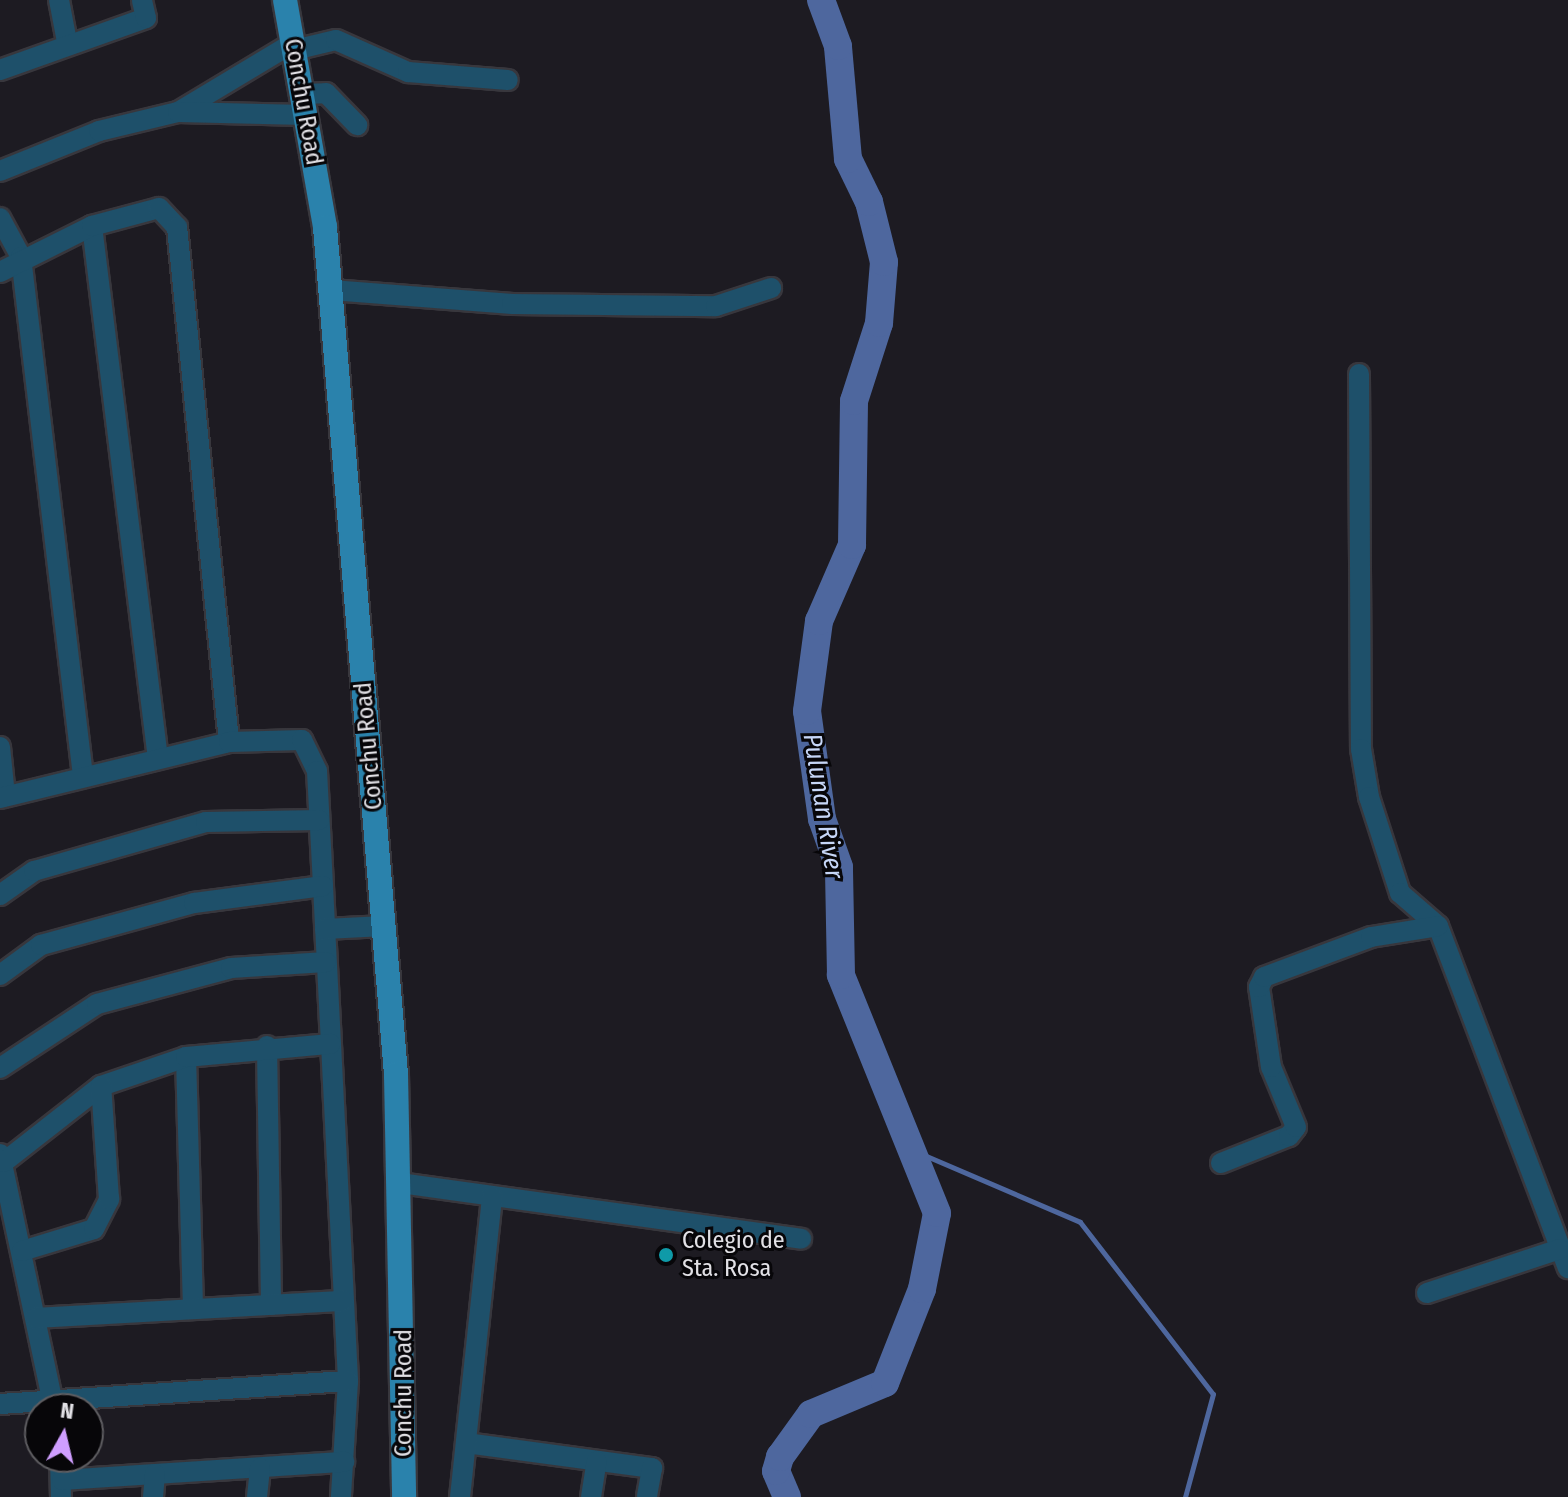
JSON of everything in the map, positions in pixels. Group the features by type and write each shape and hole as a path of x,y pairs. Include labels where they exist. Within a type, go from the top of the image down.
{"main road":[{"name":"Conchu Road","path":"285,0 304,104 331,290 384,926 400,1183 404,1497"}],"street":[{"path":"59,0 67,42"},
{"path":"0,70 67,42 146,18 142,0"},
{"path":"178,112 293,46 336,40 408,72 508,80"},
{"path":"0,171 99,131 178,112 304,104 326,93 357,125"},
{"path":"0,272 21,257 92,226 159,208 177,227 229,742"},
{"path":"0,218 21,257 83,776"},
{"path":"92,226 158,759"},
{"path":"331,290 512,304 716,306 771,288"},
{"path":"1359,374 1362,764 1396,884 1438,926 1568,1268"},
{"path":"0,747 3,796 229,742 302,740 317,771 348,1381 341,1497"},
{"path":"0,895 34,871 206,822 319,820"},
{"path":"0,975 41,945 71,936 194,903 323,886"},
{"path":"325,929 384,926"},
{"path":"1221,1163 1289,1136 1296,1127 1271,1067 1259,987 1264,977 1371,937 1438,926"},
{"path":"0,1068 97,1004 231,968 326,962"},
{"path":"51,1393 2,1158 101,1086 186,1057 267,1046 330,1044"},
{"path":"267,1046 271,1305"},
{"path":"186,1057 193,1309"},
{"path":"22,1251 94,1229 109,1199 101,1086"},
{"path":"400,1183 801,1239"},
{"path":"460,1497 492,1197"},
{"path":"1427,1293 1560,1249"},
{"path":"36,1318 344,1301"},
{"path":"104,1400 348,1381"},
{"path":"0,1404 24,1404"},
{"path":"466,1443 652,1468 647,1497"},
{"path":"591,1497 597,1461"},
{"path":"62,1489 155,1474 344,1462"},
{"path":"257,1497 260,1468"},
{"path":"153,1497 155,1474"}],"waterway":[{"name":"Pulunan River","path":"787,1497 776,1471 780,1457 811,1414 885,1383 922,1289 937,1213 841,975 839,867 822,819 807,711 819,621 852,545 854,401 879,323 884,262 869,202 848,159 838,46 821,0"},
{"path":"910,1149 1080,1222 1213,1394 1185,1497"}],"place":[{"name":"Colegio de Sta. Rosa","path":"666,1255"}]}
